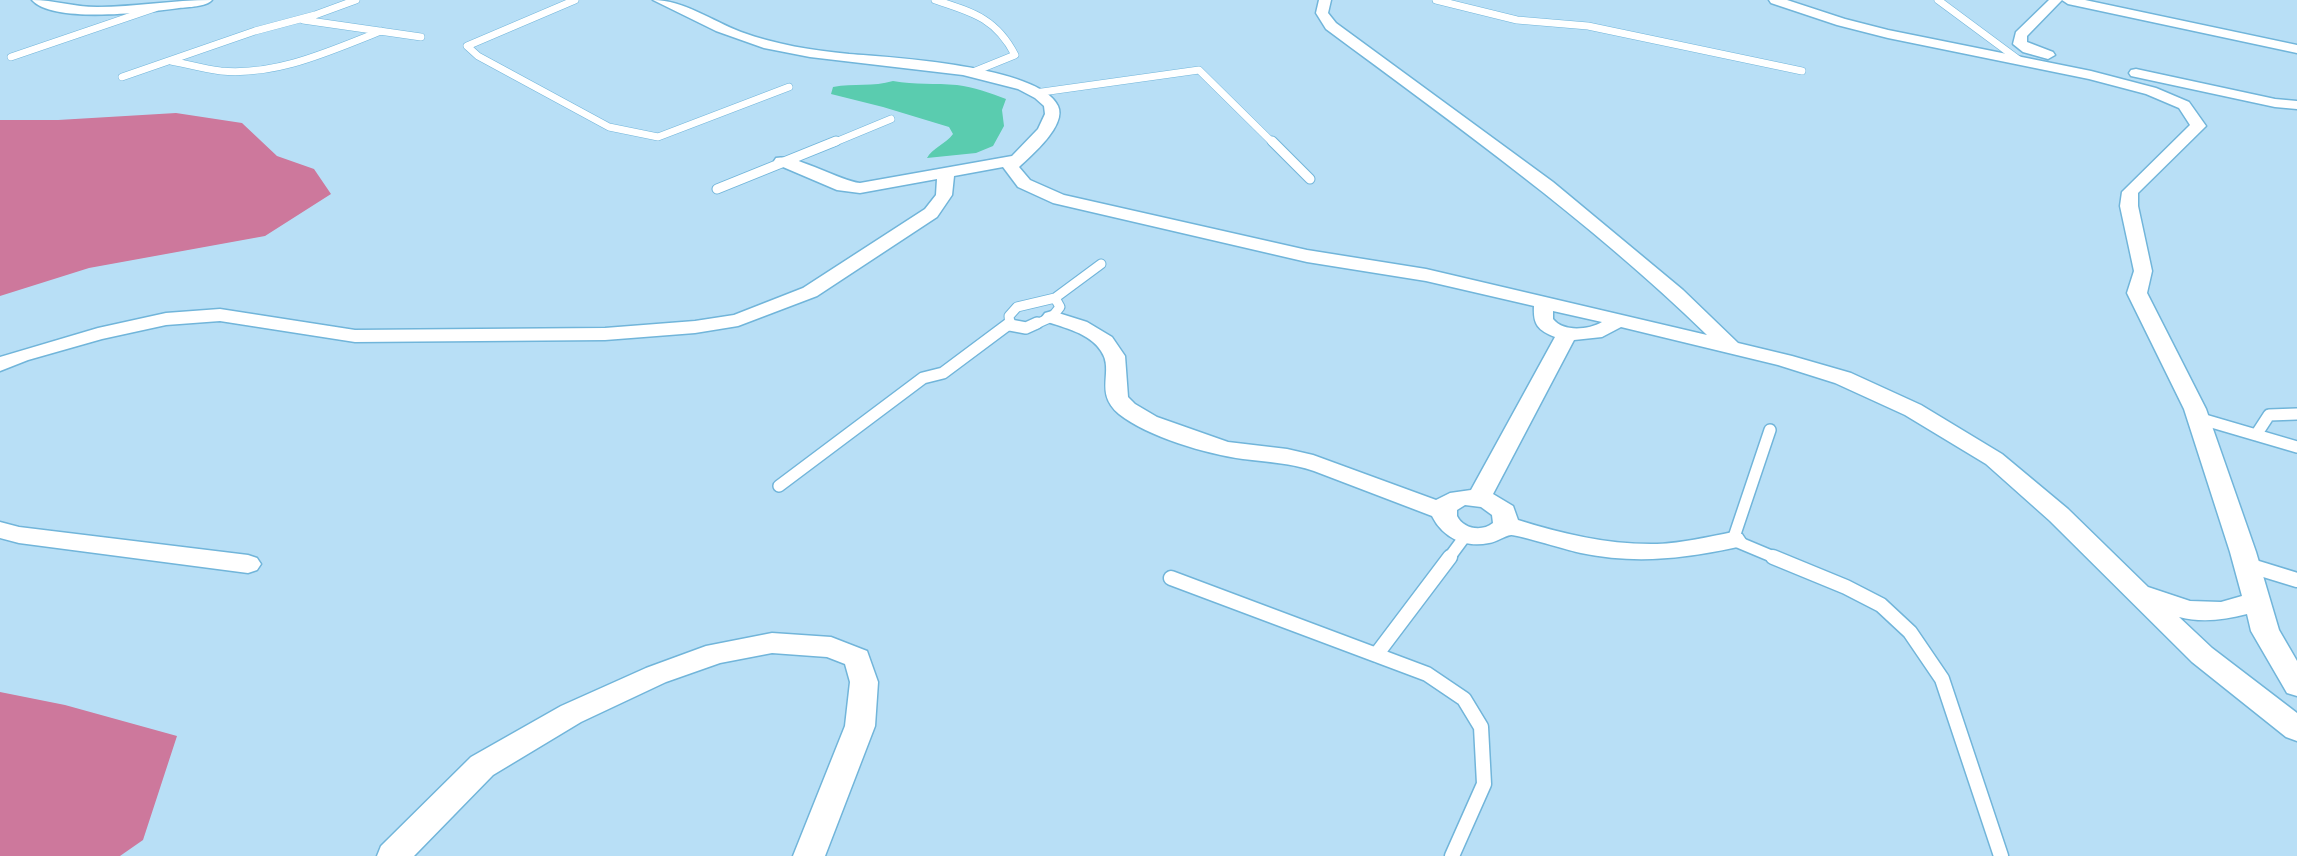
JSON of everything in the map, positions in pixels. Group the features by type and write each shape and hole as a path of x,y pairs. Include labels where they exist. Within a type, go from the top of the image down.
{"street":[{"path":"38,0 46,6 62,9 123,10 155,8 206,0"},
{"path":"659,0 736,36 784,49 841,58 973,72 1013,82 1035,93 1051,106 1052,114 1046,130 1011,166 1014,177 1028,186 1059,199 1307,256 1426,275 1785,360 1842,378 1922,415 1994,459 2059,514 2202,655 2297,728"},
{"path":"1326,0 1322,12 1331,26 1547,186 1676,294 1731,347"},
{"path":"1775,0 1840,22 1878,32 2091,75 2151,91 2184,105 2198,126 2130,192 2129,206 2143,271 2138,293 2198,418 2246,564 2265,631 2297,685"},
{"path":"2056,0 2021,35 2020,44 2028,49 2061,58 2275,103 2297,105"},
{"path":"2068,0 2297,49"},
{"path":"782,161 843,186 860,188 1017,160"},
{"path":"0,365 21,356 98,334 166,319 220,315 355,336 605,334 695,327 738,320 810,292 931,214 944,196 946,172"},
{"path":"1544,302 1543,319 1549,327 1568,334 1592,334 1608,329 1618,320"},
{"path":"1054,308 1095,333 1108,345 1116,360 1113,377 1116,396 1127,409 1146,419 1180,433 1235,450 1270,453 1303,460 1444,512 1449,525 1466,535 1476,537 1496,535 1506,525"},
{"path":"1479,498 1568,334"},
{"path":"1444,512 1450,501 1459,498 1479,498 1489,501 1504,512 1506,525"},
{"path":"1506,525 1561,542 1620,550 1656,552 1693,549 1733,540"},
{"path":"0,530 19,535 248,564"},
{"path":"2140,593 2189,610 2221,611 2256,602"},
{"path":"393,856 482,766 571,714 656,675 716,653 772,643 831,647 848,654 857,658 864,682 860,726 809,856"}],"lane":[{"path":"122,77 255,31 356,0"},
{"path":"575,0 468,46 478,56 609,127 658,137 788,87"},
{"path":"935,0 977,15 993,24 1007,37 1015,55 973,72"},
{"path":"1436,0 1517,20 1588,26 1802,70"},
{"path":"1938,0 1965,18 2019,60"},
{"path":"12,57 155,8"},
{"path":"298,19 421,36"},
{"path":"170,60 227,71 258,71 286,65 381,31"},
{"path":"1035,93 1199,70 1310,179"},
{"path":"717,189 782,161 822,148 891,119"},
{"path":"779,486 923,378 943,373 1010,325 1026,328 1054,308 1101,264"},
{"path":"1010,325 1009,316 1017,307 1054,308"},
{"path":"2256,435 2269,415 2297,414"},
{"path":"2198,418 2297,447"},
{"path":"1770,430 1733,540 1846,587 1882,605 1910,632 1942,679 2001,856"},
{"path":"1376,655 1466,535"},
{"path":"2246,564 2297,580"},
{"path":"1171,578 1426,674 1464,699 1481,726 1484,784 1452,856"}],"shaded area":[{"path":"893,81 963,86 982,90 1006,99 1002,110 1004,126 993,146 976,153 927,158 932,151 947,141 953,134 949,127 831,94 833,87"},
{"path":"176,113 242,123 277,156 314,169 331,194 265,236 89,268 0,296 0,120 58,120"},
{"path":"0,692 65,705 177,736 143,840 120,856 0,856"}]}
